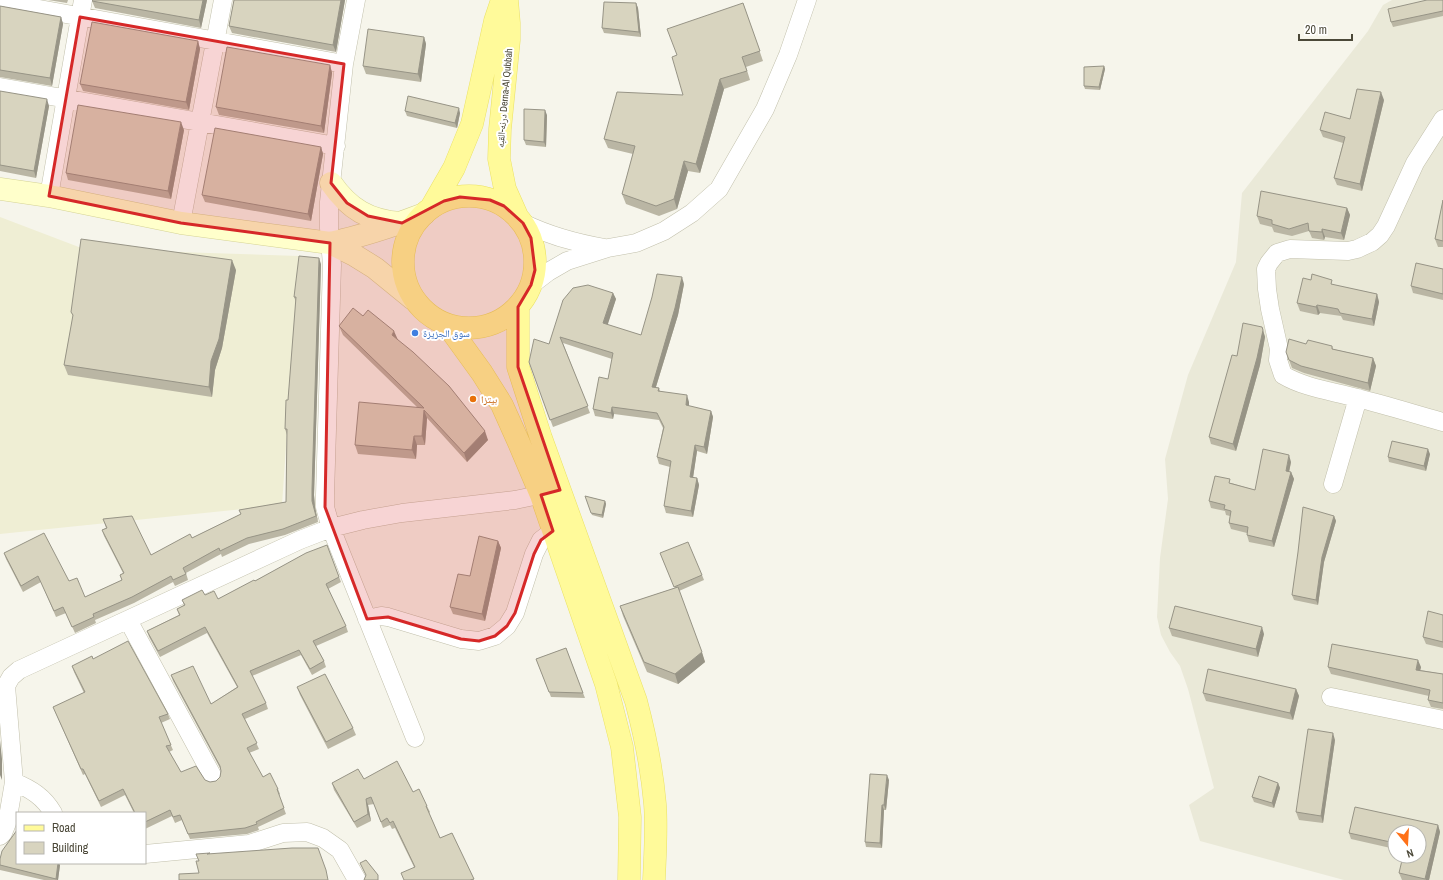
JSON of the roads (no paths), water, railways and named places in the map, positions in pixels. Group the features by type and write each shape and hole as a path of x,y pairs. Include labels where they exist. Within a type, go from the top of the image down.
{"main road":[{"path":"413,299 406,285 403,270 403,254 407,239 414,226 428,211 454,168 472,124 495,21 502,0"},
{"name":"درنه-القبه Derna-Al Qubbah","path":"507,0 509,40 499,137 499,159 505,189 520,220"},
{"path":"331,183 347,203 358,211 379,220 402,223"},
{"path":"0,189 49,196 181,223 330,243 356,238 402,223 428,211 444,201 460,197 475,197 490,200 504,206 520,220 531,238 535,253 535,270 526,297 518,307 505,318 490,326 472,329 448,326 424,312 413,299 375,268 330,243"},
{"path":"518,307 518,367 541,438 551,493 553,531 606,684 622,747 630,817 629,880"},
{"path":"448,326 482,373 502,405 551,493 636,702 642,722 654,803 656,848 654,880"}],"street":[{"path":"181,223 222,0"},
{"path":"356,0 344,64 328,215 332,265 324,495 332,528 415,738"},
{"path":"531,285 548,272 567,261 608,248 636,243 664,231 692,213 719,189 765,110 788,54 807,0"},
{"path":"0,2 82,8 215,41 344,64"},
{"path":"49,196 82,8"},
{"path":"0,87 336,146"},
{"path":"1443,119 1415,163 1386,226 1380,235 1372,242 1365,246 1348,251 1297,249 1283,250 1272,258 1266,269 1270,309 1279,349 1278,360 1283,375 1293,381 1443,422"},
{"path":"520,220 543,232 564,240 608,248"},
{"path":"1333,484 1358,398"},
{"path":"0,836 8,823 14,782 6,686 11,677 19,670 300,540 332,528 363,520 402,513 494,503 551,493"},
{"path":"367,618 381,616 388,617 461,639 479,641 495,636 507,626 515,613 534,554 541,540 553,531"},
{"path":"128,620 213,777"},
{"path":"1331,697 1443,720"},
{"path":"14,782 40,795 52,812"},
{"path":"146,854 248,844 283,833 307,832 323,838 340,850 357,880"}],"place":[{"name":"سوق الجزيزة","path":"415,333"},
{"name":"بيتزا","path":"473,399"}]}
